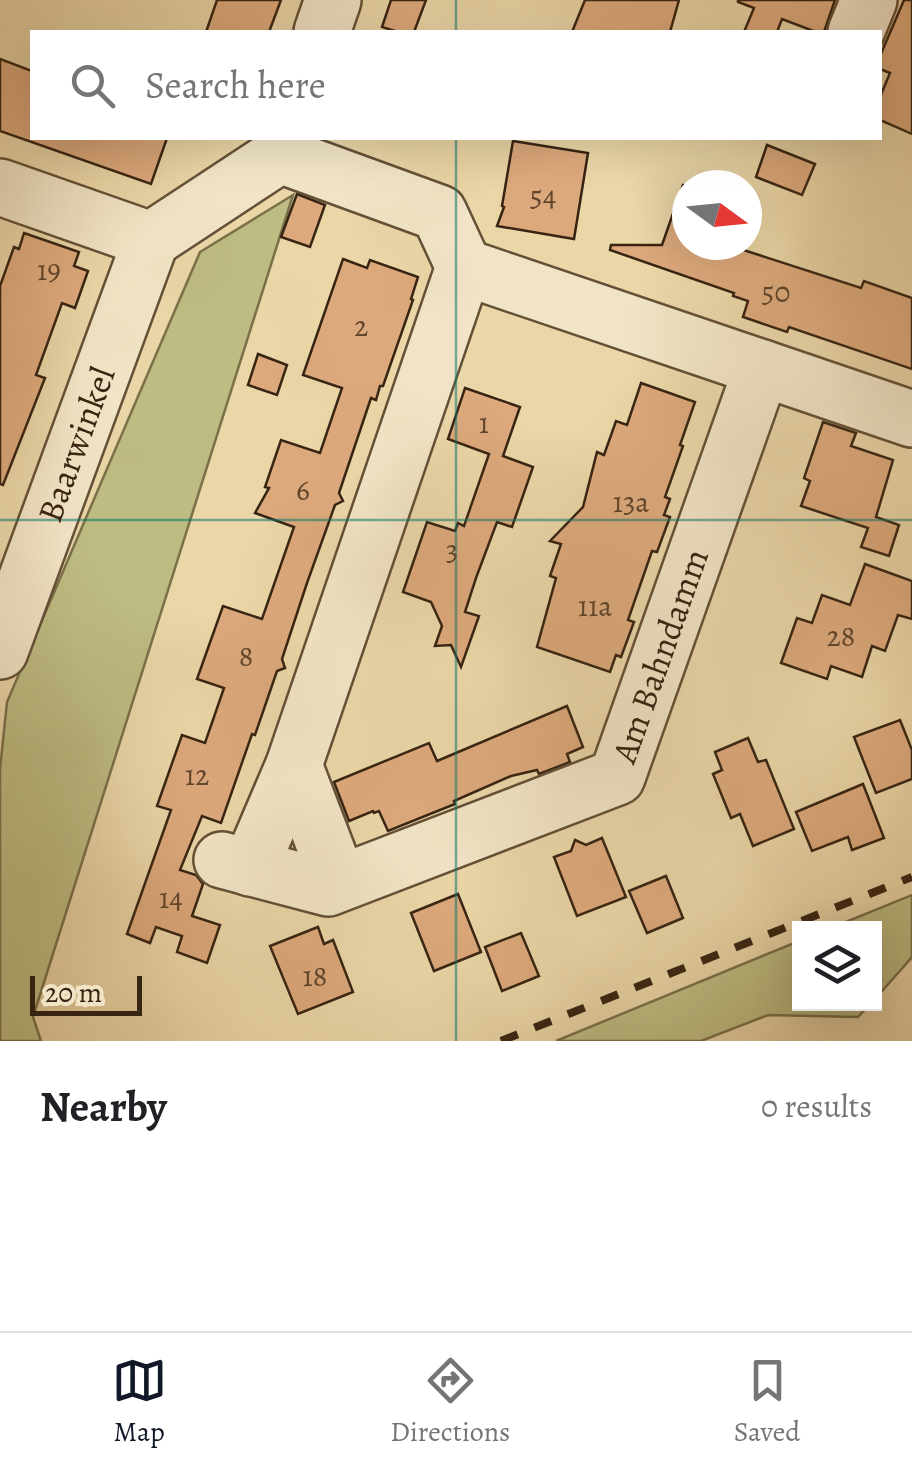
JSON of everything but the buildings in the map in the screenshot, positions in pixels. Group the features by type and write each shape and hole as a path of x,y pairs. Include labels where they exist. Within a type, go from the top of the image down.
{"street":[{"path":"323,30 333,0"},
{"path":"857,30 869,0"},
{"path":"0,187 151,240 283,146 439,213 464,267 912,419"},
{"name":"Baarwinkel","path":"0,651 151,240"},
{"name":"Am Bahndamm","path":"464,267 294,764 236,864 328,888 617,777 762,368"},
{"path":"294,764 339,883"}],"shaded area":[{"path":"293,195 33,1017 41,1041 0,1041 0,769 7,702 200,252"},
{"path":"912,895 912,957 882,991 882,921 848,921"},
{"path":"792,944 792,1011 864,1011 858,1017 768,1015 701,1041 556,1041"}],"railway":[{"path":"501,1041 912,877"}]}
